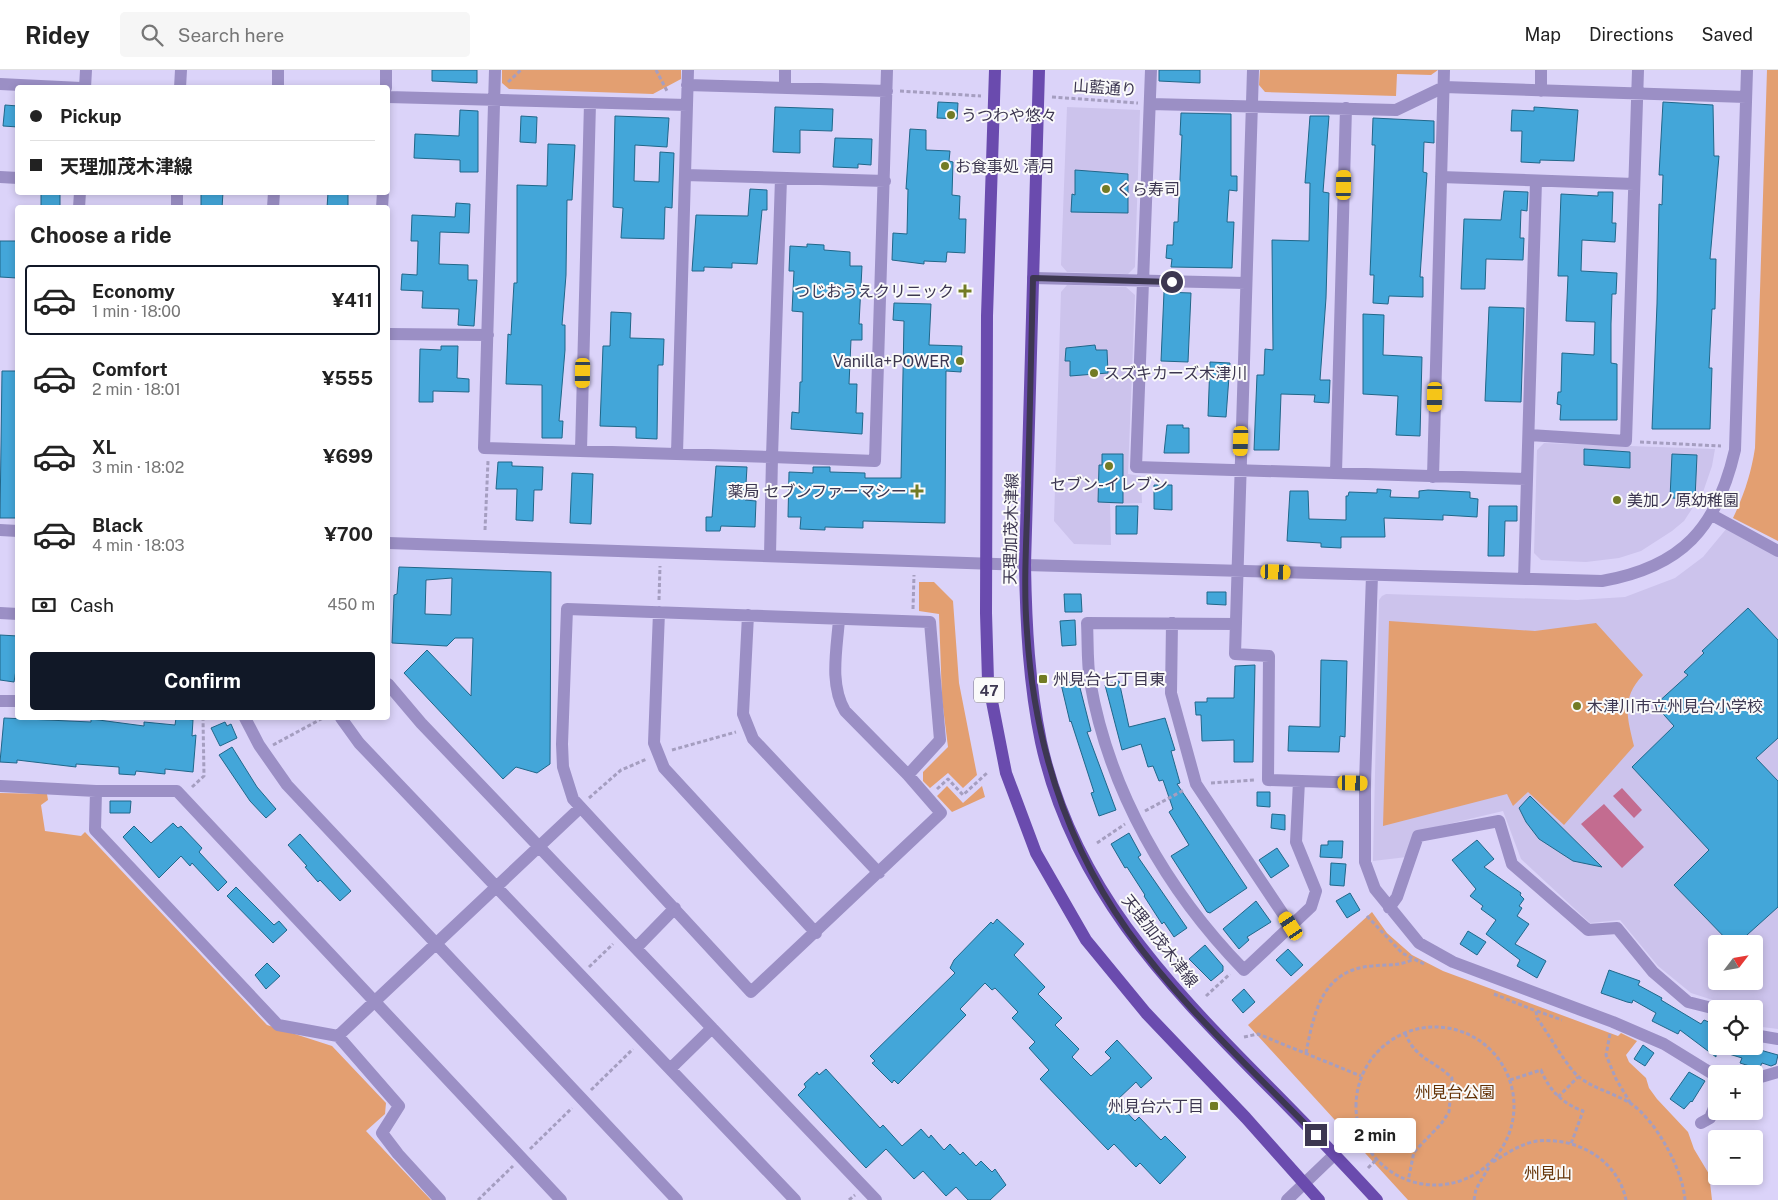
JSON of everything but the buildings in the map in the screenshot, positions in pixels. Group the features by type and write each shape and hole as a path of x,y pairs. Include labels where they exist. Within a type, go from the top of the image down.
{"main road":[{"name":"天理加茂木津線","path":"995,70 988,316 985,564 988,681 999,746 1014,798 1036,853 1069,912 1105,966 1319,1200"},
{"name":"天理加茂木津線","path":"1039,70 1025,565 1026,630 1031,687 1042,744 1066,817 1088,866 1128,931 1157,970 1377,1200"}],"street":[{"path":"84,85 86,70"},
{"path":"180,85 181,70"},
{"path":"278,70 278,85"},
{"path":"386,70 386,85"},
{"path":"495,70 484,448 875,461 888,70"},
{"path":"677,453 688,70"},
{"path":"785,70 785,87"},
{"path":"1151,70 1136,467 1527,479"},
{"path":"1252,70 1236,654 1269,656 1268,780 1365,783"},
{"path":"1433,476 1444,70"},
{"path":"1541,70 1541,90"},
{"path":"1529,435 1626,441 1638,70"},
{"path":"390,543 985,564 1602,581 1640,573 1676,553 1694,538 1712,515 1725,487 1735,450 1747,70"},
{"path":"0,84 21,85"},
{"path":"687,85 887,90"},
{"path":"1150,104 1396,110 1444,87 1746,97"},
{"path":"390,97 687,105"},
{"path":"581,450 590,103"},
{"path":"1336,473 1346,108"},
{"path":"685,175 885,181"},
{"path":"0,177 15,178"},
{"path":"1441,177 1634,184"},
{"path":"770,556 781,178"},
{"path":"1524,579 1536,181"},
{"path":"1033,278 1246,283"},
{"path":"390,334 488,335"},
{"path":"1712,515 1778,551"},
{"path":"0,530 15,531"},
{"path":"1372,575 1365,783 1365,862 1374,889 1420,943 1453,962 1613,1022 1664,1044 1708,1071"},
{"path":"839,618 835,681 839,701 851,718 908,775 941,813 752,992 573,799 563,767 562,744 567,609 748,614 912,621 930,622 940,740 908,775"},
{"path":"659,612 654,743 657,755 664,768 816,933"},
{"path":"0,614 15,614"},
{"path":"748,614 743,714 753,739 878,873"},
{"path":"1236,624 1087,624 1090,680 1103,734 1118,781 1135,817 1174,887 1209,934 1244,970 1311,907 1316,891 1296,842 1298,781"},
{"path":"1172,624 1172,693 1196,784 1291,926"},
{"path":"390,686 421,723 876,1200"},
{"path":"0,701 15,701"},
{"path":"246,720 263,751 287,785 311,812 677,1200"},
{"path":"342,720 359,743 796,1200"},
{"path":"0,786 178,791 561,1200"},
{"path":"96,790 95,830 278,1025 338,1036 399,1106 382,1133 398,1154 440,1200"},
{"path":"338,1036 580,808"},
{"path":"1389,908 1401,888 1418,836 1499,821 1512,864 1588,930 1617,928 1653,972 1688,1002 1708,1007"},
{"path":"636,948 675,908"},
{"path":"670,1069 712,1028"},
{"path":"1763,1036 1778,1039"},
{"path":"1763,1076 1778,1072"},
{"path":"1702,1123 1708,1119"},
{"path":"1287,1200 1335,1154"}],"path":[{"path":"656,70 667,90 668,104"},
{"path":"887,90 979,96"},
{"name":"山藍通り","path":"1059,97 1150,104"},
{"path":"1626,441 1721,446"},
{"path":"485,530 489,448"},
{"path":"659,612 660,565"},
{"path":"912,621 914,575"},
{"path":"182,796 204,776 203,720"},
{"path":"263,751 319,720"},
{"path":"928,798 948,779 963,795 987,773"},
{"path":"1097,843 1135,817 1196,784 1268,780"},
{"path":"1367,916 1402,952 1428,966"},
{"path":"580,975 616,942"},
{"path":"1306,1053 1314,1013 1325,991 1346,972 1371,966 1398,966 1414,959"},
{"path":"1206,996 1239,965"},
{"path":"1485,991 1536,1011 1538,1018 1578,1077 1631,1104"},
{"path":"1613,1022 1606,1055 1616,1079 1631,1104 1655,1130 1673,1155 1684,1190 1685,1200"},
{"path":"1474,1200 1476,1189 1490,1165 1499,1154 1511,1130 1515,1103 1510,1080 1495,1053 1474,1036 1448,1027 1422,1027 1396,1036 1375,1053 1361,1076 1355,1100 1358,1126 1368,1149 1385,1168 1408,1181 1433,1186 1458,1183 1490,1165 1512,1150 1537,1141 1564,1141 1589,1150 1610,1167 1624,1190 1626,1200"},
{"path":"1405,1033 1410,1044 1422,1058 1445,1070 1452,1078 1449,1112 1441,1124 1414,1152 1408,1181"},
{"path":"1244,1037 1258,1034 1361,1076"},
{"path":"478,1200 642,1039"},
{"path":"1510,1080 1541,1070 1546,1083 1558,1096 1571,1107 1582,1111 1571,1144"},
{"path":"1558,1096 1578,1077"},
{"path":"1368,1168 1377,1159"}],"shaded area":[{"path":"1067,107 1140,110 1135,267 1128,274 1067,272 1061,265"},
{"path":"1067,285 1126,287 1135,295 1128,474 1141,476 1142,503 1110,504 1111,545 1074,544 1054,521 1061,292"},
{"name":"美加ノ原幼稚園","path":"1544,443 1715,449 1712,466 1703,492 1684,521 1641,551 1619,558 1586,562 1541,560 1534,553 1537,450"},
{"name":"木津川市立州見台小学校","path":"1727,528 1778,555 1778,1029 1763,1027 1763,1000 1713,1000 1691,993 1658,966 1620,920 1590,923 1521,859 1503,811 1415,832 1407,857 1373,861 1379,600 1382,596 1386,594 1577,600 1625,597 1675,578 1703,557"},
{"path":"1622,788 1642,810 1634,818 1613,796"},
{"path":"1604,804 1644,847 1622,868 1581,824"}],"green space":[{"path":"502,70 681,70 681,79 653,94 509,89 502,83"},
{"path":"1260,70 1438,70 1431,75 1397,74 1396,96 1265,92 1259,85"},
{"path":"1767,70 1778,70 1778,541 1733,518 1747,484 1755,448"},
{"path":"919,582 934,582 953,601 959,683 977,775 963,788 948,773 930,788 923,781 923,772 948,747 942,699 939,614 919,611"},
{"path":"1389,621 1535,631 1596,623 1643,675 1636,683 1629,700 1628,717 1634,746 1564,825 1528,792 1513,806 1507,794 1383,826"},
{"path":"947,786 963,803 982,786 985,797 952,812 937,796"},
{"path":"0,793 47,794 48,800 41,805 45,831 81,836 85,832 267,1025 332,1046 386,1103 385,1114 366,1131 431,1200 0,1200"},
{"name":"州見台公園","path":"1372,912 1387,933 1412,955 1443,971 1618,1036 1621,1033 1637,1041 1626,1055 1629,1062 1646,1078 1649,1088 1657,1099 1688,1132 1694,1149 1708,1172 1708,1185 1710,1185 1712,1200 1408,1200 1248,1025"}],"place":[{"name":"うつわや悠々","path":"951,115"},
{"name":"お食事処 清月","path":"945,166"},
{"name":"くら寿司","path":"1106,189"},
{"name":"つじおうえクリニック","path":"965,291"},
{"name":"Vanilla+POWER","path":"960,361"},
{"name":"スズキカーズ木津川","path":"1094,373"},
{"name":"セブン-イレブン","path":"1109,466"},
{"name":"薬局 セブンファーマシー","path":"917,491"},
{"name":"美加ノ原幼稚園","path":"1617,500"},
{"name":"州見台七丁目東","path":"1043,679"},
{"name":"木津川市立州見台小学校","path":"1577,706"},
{"name":"州見台六丁目","path":"1214,1106"}],"route":[{"path":"1172,282 1054,277 1033,278 1025,565 1026,630 1031,687 1042,744 1066,817 1088,866 1113,908 1157,970 1220,1038 1316,1135"}],"park label":[{"name":"州見山","path":"1548,1173"}]}
